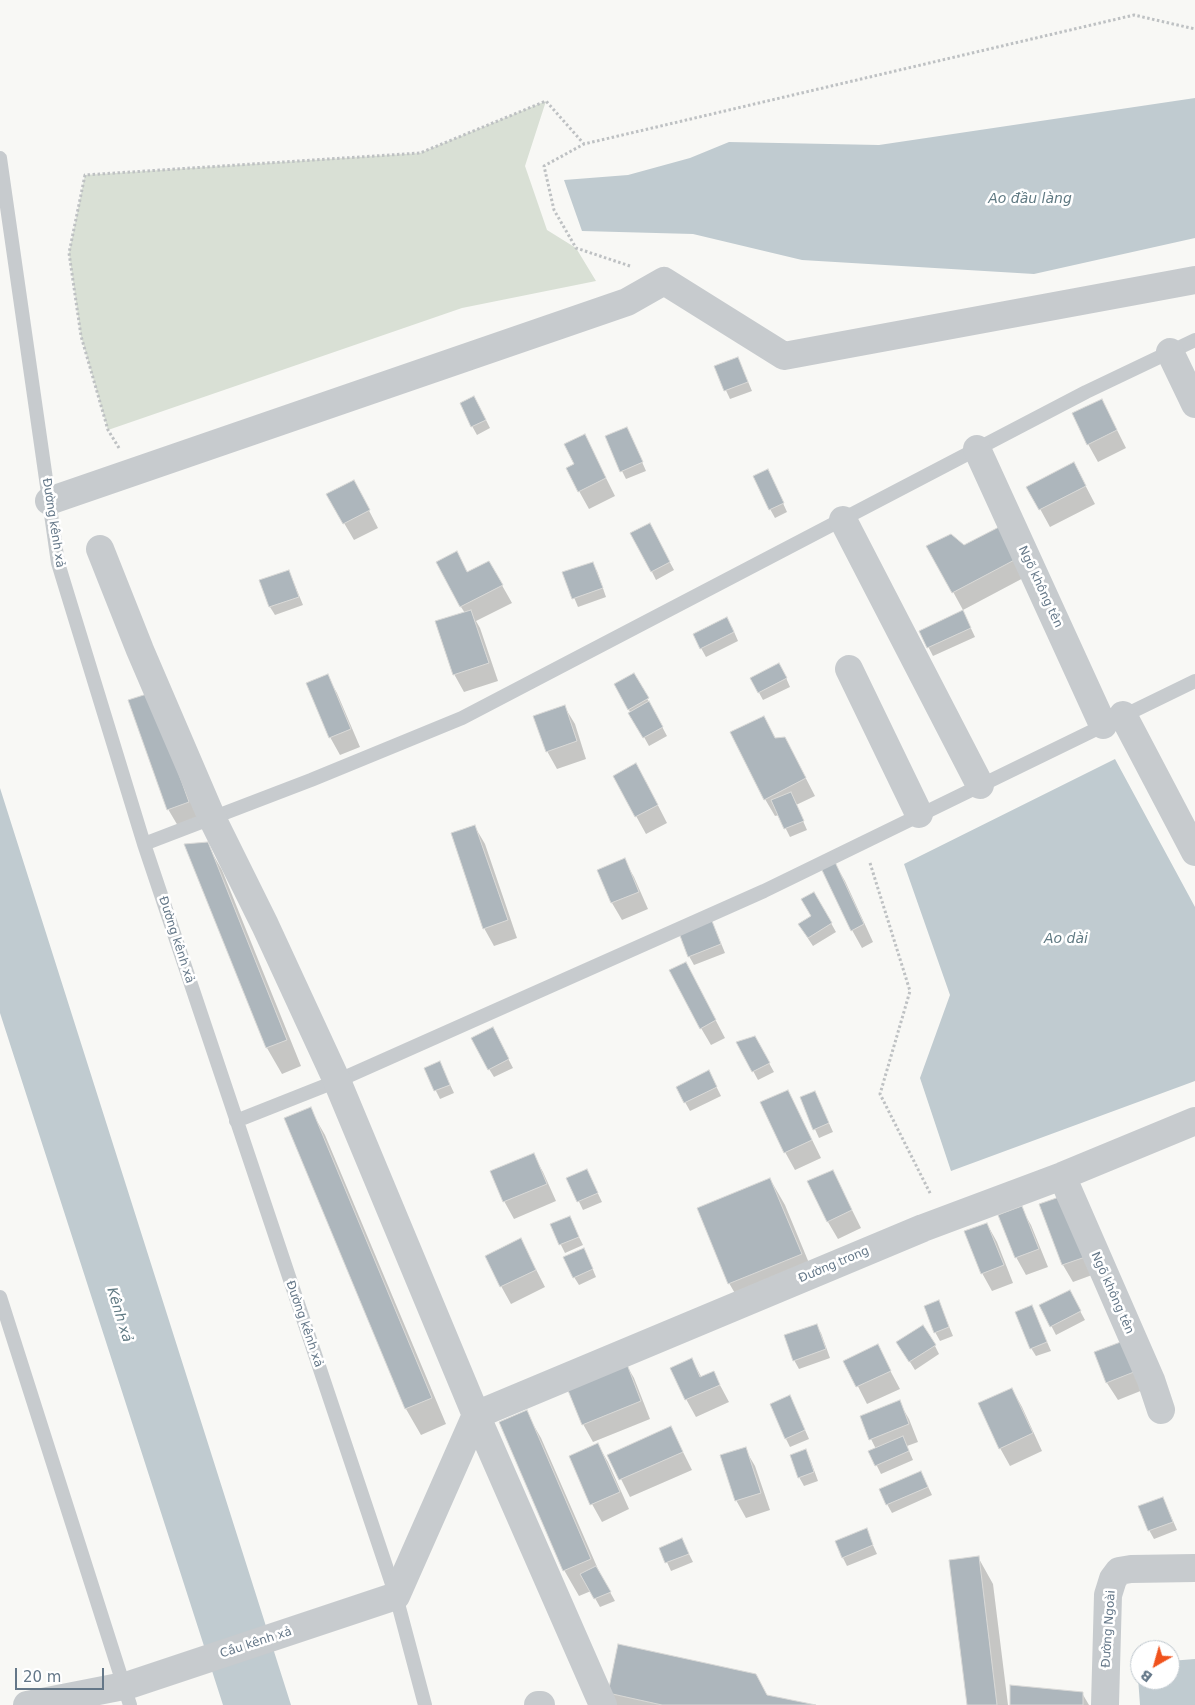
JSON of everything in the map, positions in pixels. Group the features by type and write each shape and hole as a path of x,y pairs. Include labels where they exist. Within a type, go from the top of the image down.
{"street":[{"path":"49,502 627,302 664,281 784,356 1195,280"},
{"path":"1170,352 1195,404"},
{"name":"Ngõ không tên","path":"977,449 1113,720 1195,852"},
{"path":"843,520 980,785"},
{"path":"100,549 140,650 212,818 338,1080 476,1416 603,1705"},
{"path":"849,669 919,814"},
{"name":"Đường trong","path":"476,1416 923,1228 1062,1176 1195,1121"},
{"name":"Ngõ không tên","path":"1062,1176 1150,1380 1161,1410"},
{"path":"389,1598 476,1416"},
{"name":"Đường Ngoài","path":"1105,1705 1108,1595 1113,1580 1120,1571 1131,1569 1195,1568"},
{"name":"Cầu kênh xả","path":"27,1705 127,1692 389,1598"}],"lane":[{"name":"Đường kênh xả","path":"0,158 58,563 144,844 236,1120 425,1705"},
{"path":"144,844 311,780 462,718 1086,392 1195,340"},
{"path":"236,1120 338,1080 764,891 1195,681"},
{"path":"0,1297 127,1692"}],"path":[{"path":"664,281 626,264 576,248 554,210 544,166 584,144 1134,15 1195,29"},
{"path":"134,472 108,430 81,336 69,253 85,175 420,153 546,101 584,144"},
{"path":"870,862 910,991 880,1094 933,1198"}],"shaded area":[{"path":"546,101 525,166 547,230 576,248 596,281 462,308 108,430 81,336 69,253 85,175 420,153"}],"water":[{"name":"Ao đầu làng","path":"1195,98 1195,238 1034,274 802,260 693,234 582,231 564,180 628,175 690,158 729,142 879,145"},
{"name":"Ao dài","path":"1115,759 1195,907 1195,1081 951,1171 920,1078 950,995 904,864"},
{"name":"Kênh xả","path":"0,788 291,1705 223,1705 0,1013"},
{"path":"1195,1659 1195,1705 1140,1705 1139,1690 1180,1690 1180,1660"}],"building":[{"path":"738,357 748,382 724,391 714,366"},
{"path":"474,396 486,420 471,427 460,403"},
{"path":"1102,399 1117,430 1087,445 1072,413"},
{"path":"627,427 643,462 620,472 605,436"},
{"path":"585,434 606,478 578,492 566,468 574,464 564,444"},
{"path":"1074,462 1086,486 1039,510 1026,487"},
{"path":"768,469 784,503 769,510 753,476"},
{"path":"354,480 370,510 343,524 326,494"},
{"path":"650,523 670,562 651,572 630,533"},
{"path":"1003,525 1020,557 952,593 926,546 951,534 964,545"},
{"path":"457,551 467,572 489,561 503,585 460,607 436,562"},
{"path":"593,562 603,588 572,599 562,572"},
{"path":"289,570 299,597 269,607 259,580"},
{"path":"471,610 489,663 453,675 435,621"},
{"path":"963,610 971,628 927,648 919,631"},
{"path":"727,617 734,632 700,649 693,634"},
{"path":"779,663 787,678 758,693 750,678"},
{"path":"634,673 649,698 628,710 614,684"},
{"path":"328,674 351,729 329,738 306,683"},
{"path":"150,693 189,802 167,810 128,700"},
{"path":"649,701 663,727 643,738 628,713"},
{"path":"565,705 577,741 546,752 533,716"},
{"path":"764,716 775,738 785,737 806,778 764,800 730,732"},
{"path":"636,763 658,805 635,817 613,776"},
{"path":"791,792 804,821 784,829 771,800"},
{"path":"475,825 508,920 483,929 451,833"},
{"path":"208,842 287,1040 266,1048 184,844"},
{"path":"625,858 639,892 611,903 597,870"},
{"path":"835,862 864,924 851,931 821,868"},
{"path":"814,892 832,923 808,938 798,924 811,916 801,899"},
{"path":"712,921 721,944 688,957 679,933"},
{"path":"686,962 716,1020 700,1029 669,970"},
{"path":"493,1027 509,1059 488,1070 471,1038"},
{"path":"755,1036 770,1063 752,1072 736,1042"},
{"path":"440,1061 450,1085 434,1091 424,1068"},
{"path":"709,1070 717,1087 684,1103 676,1087"},
{"path":"788,1090 812,1140 784,1153 760,1102"},
{"path":"815,1091 829,1123 813,1130 800,1097"},
{"path":"311,1107 432,1398 405,1409 284,1118"},
{"path":"534,1153 547,1184 503,1202 490,1171"},
{"path":"587,1169 598,1193 577,1202 566,1178"},
{"path":"833,1170 852,1210 827,1222 807,1181"},
{"path":"770,1178 802,1254 728,1284 697,1208"},
{"path":"1071,1193 1094,1254 1062,1265 1039,1204"},
{"path":"1022,1206 1039,1249 1015,1258 998,1215"},
{"path":"570,1216 579,1237 559,1245 550,1224"},
{"path":"987,1223 1004,1265 981,1274 964,1231"},
{"path":"521,1238 536,1270 500,1287 485,1256"},
{"path":"584,1248 593,1269 573,1278 563,1257"},
{"path":"1070,1290 1081,1311 1050,1327 1039,1305"},
{"path":"939,1300 949,1327 934,1333 924,1306"},
{"path":"1032,1305 1047,1342 1030,1349 1015,1312"},
{"path":"817,1324 826,1349 793,1361 784,1335"},
{"path":"923,1325 936,1345 909,1362 896,1342"},
{"path":"1126,1340 1139,1370 1106,1383 1094,1352"},
{"path":"878,1344 891,1371 856,1387 843,1361"},
{"path":"692,1358 700,1377 714,1371 720,1385 685,1400 670,1368"},
{"path":"625,1359 641,1401 582,1425 565,1383"},
{"path":"1012,1388 1033,1433 999,1449 978,1403"},
{"path":"790,1395 805,1430 785,1439 770,1404"},
{"path":"900,1400 909,1424 869,1440 860,1416"},
{"path":"527,1410 591,1559 563,1571 499,1422"},
{"path":"671,1426 683,1452 619,1480 607,1455"},
{"path":"903,1436 909,1451 875,1466 868,1451"},
{"path":"598,1443 620,1492 590,1505 569,1456"},
{"path":"746,1447 761,1493 735,1501 720,1455"},
{"path":"806,1449 814,1472 798,1478 790,1455"},
{"path":"921,1471 928,1487 886,1505 879,1489"},
{"path":"1163,1497 1173,1522 1148,1531 1138,1506"},
{"path":"867,1528 873,1545 842,1558 835,1541"},
{"path":"682,1538 689,1554 665,1563 659,1548"},
{"path":"979,1556 997,1705 967,1705 949,1560"},
{"path":"596,1566 611,1592 594,1599 580,1574"},
{"path":"618,1644 756,1674 767,1695 816,1705 662,1705 608,1693"},
{"path":"1010,1685 1083,1692 1083,1705 1010,1705"}]}
